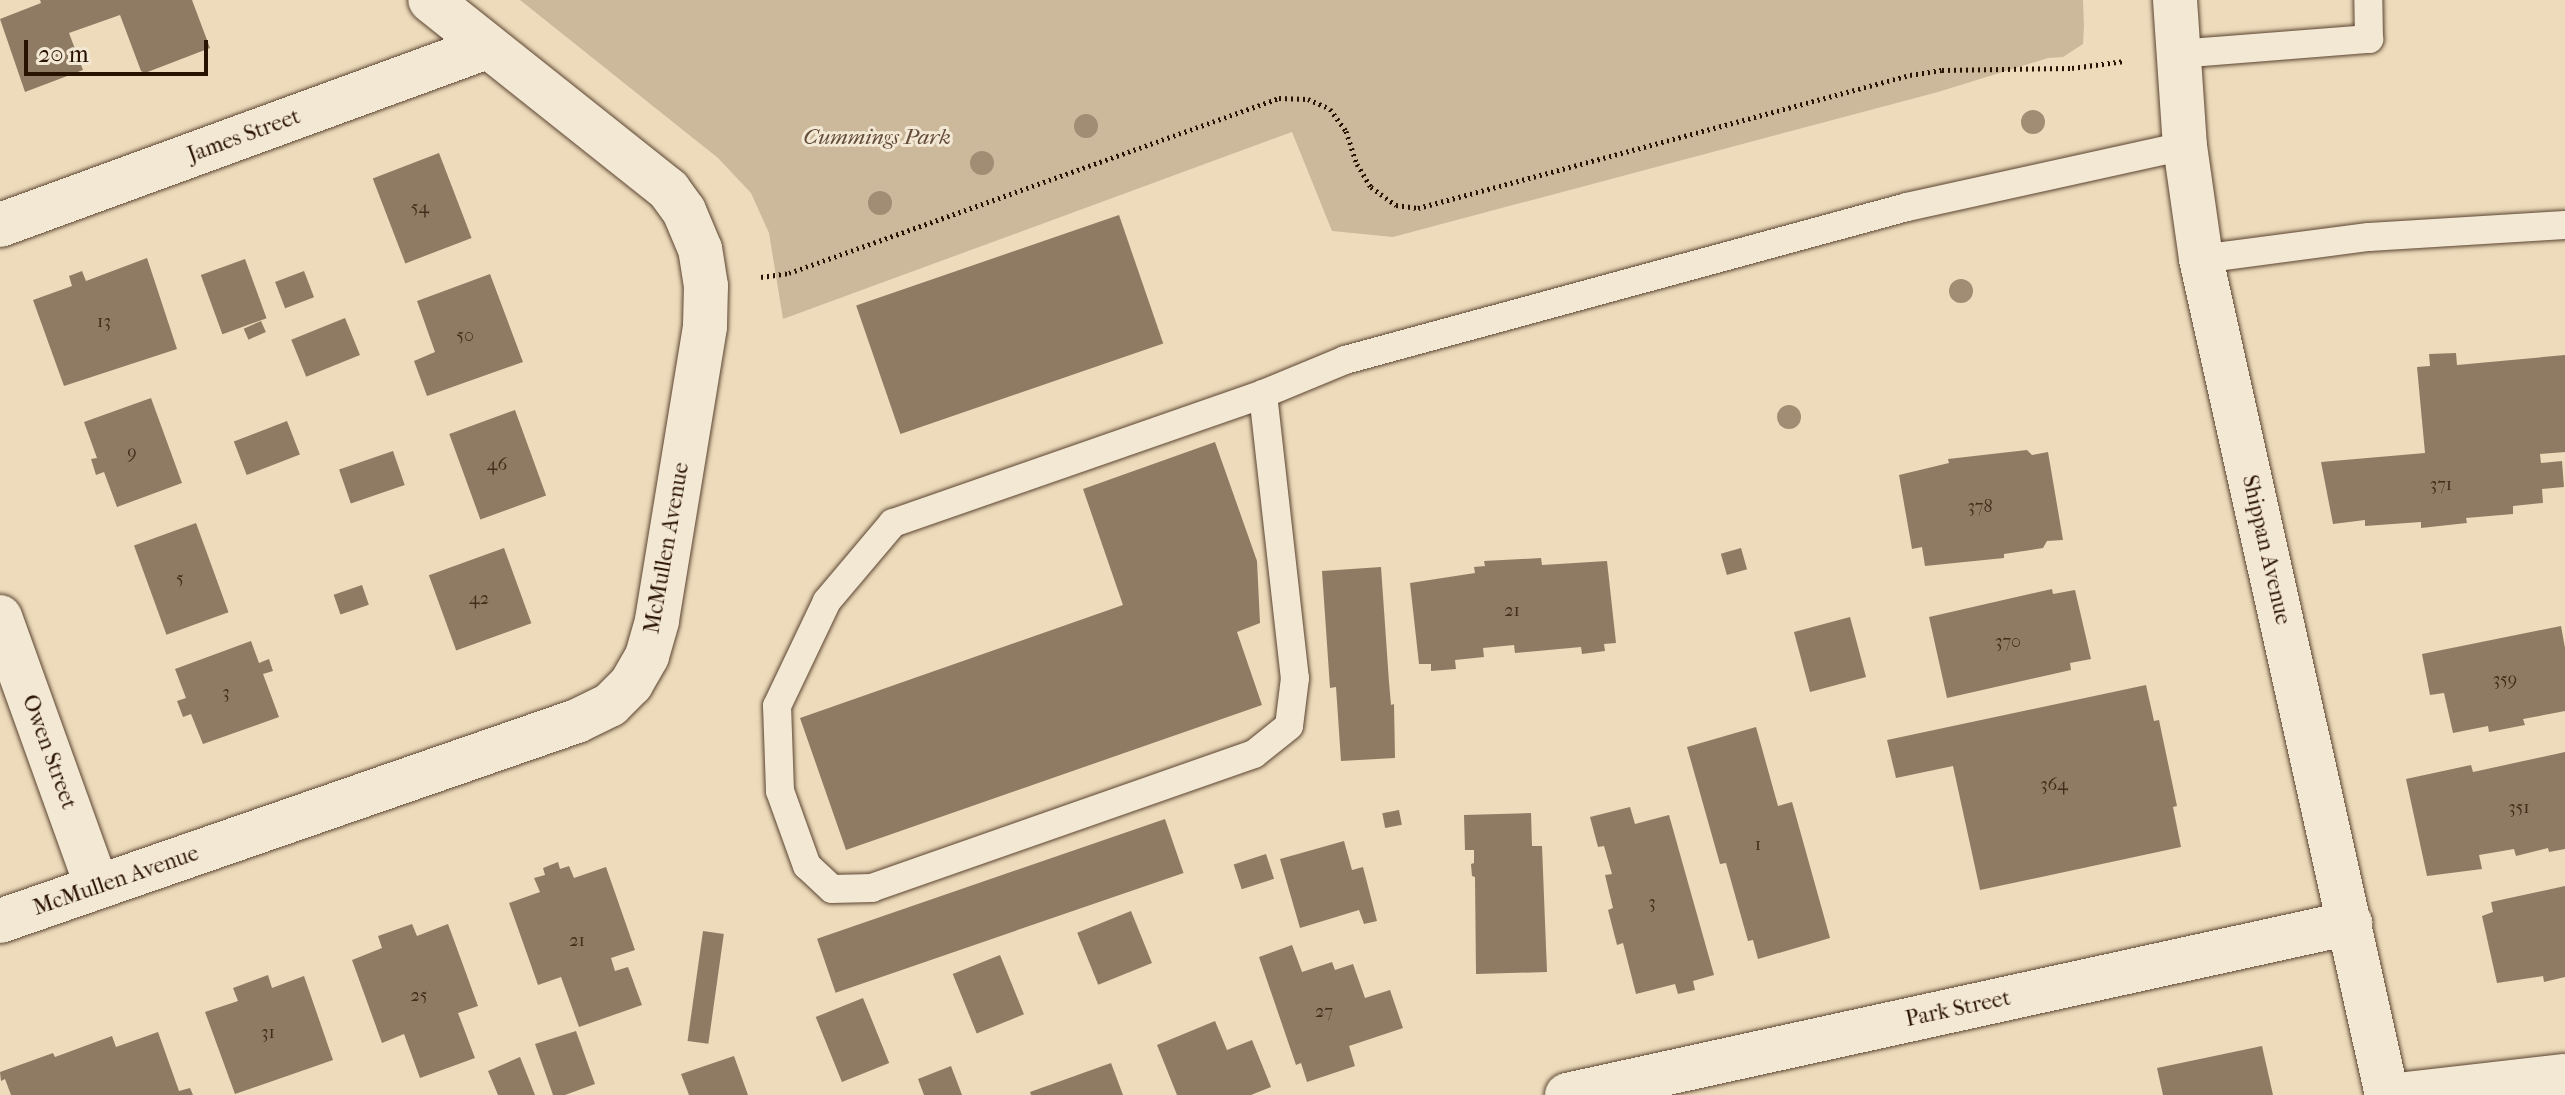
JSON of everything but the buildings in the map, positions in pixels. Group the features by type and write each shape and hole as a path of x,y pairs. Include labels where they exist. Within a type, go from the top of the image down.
{"street":[{"name":"McMullen Avenue","path":"0,921 577,721 610,705 631,684 647,656 657,620 705,326 706,286 700,249 684,211 669,190 430,0"},
{"name":"Shippan Avenue","path":"2175,0 2185,146 2201,259 2387,1095"},
{"name":"James Street","path":"0,225 487,47"},
{"name":"Owen Street","path":"0,617 97,887"},
{"name":"Park Street","path":"1567,1095 2350,923"},
{"path":"2397,1095 2565,1076"}],"lane":[{"path":"2177,54 2369,39 2368,0"},
{"path":"1263,394 1295,678 1289,726 1254,754 1240,759 872,888 832,889 807,866 780,791 777,706 827,601 893,523 1263,394 1345,360 1891,211 2185,146"},
{"path":"2201,259 2369,237 2565,225"}],"path":[{"path":"706,286 789,273 1279,98 1308,99 1330,109 1346,131 1357,164 1371,187 1396,205 1418,208 1910,75 1942,70 2072,68 2177,54"}],"green space":[{"name":"Cummings Park","path":"520,0 2083,0 2084,26 2083,44 2063,57 2048,58 1938,92 1393,237 1332,231 1292,132 783,319 769,233 751,193 718,158"}]}
